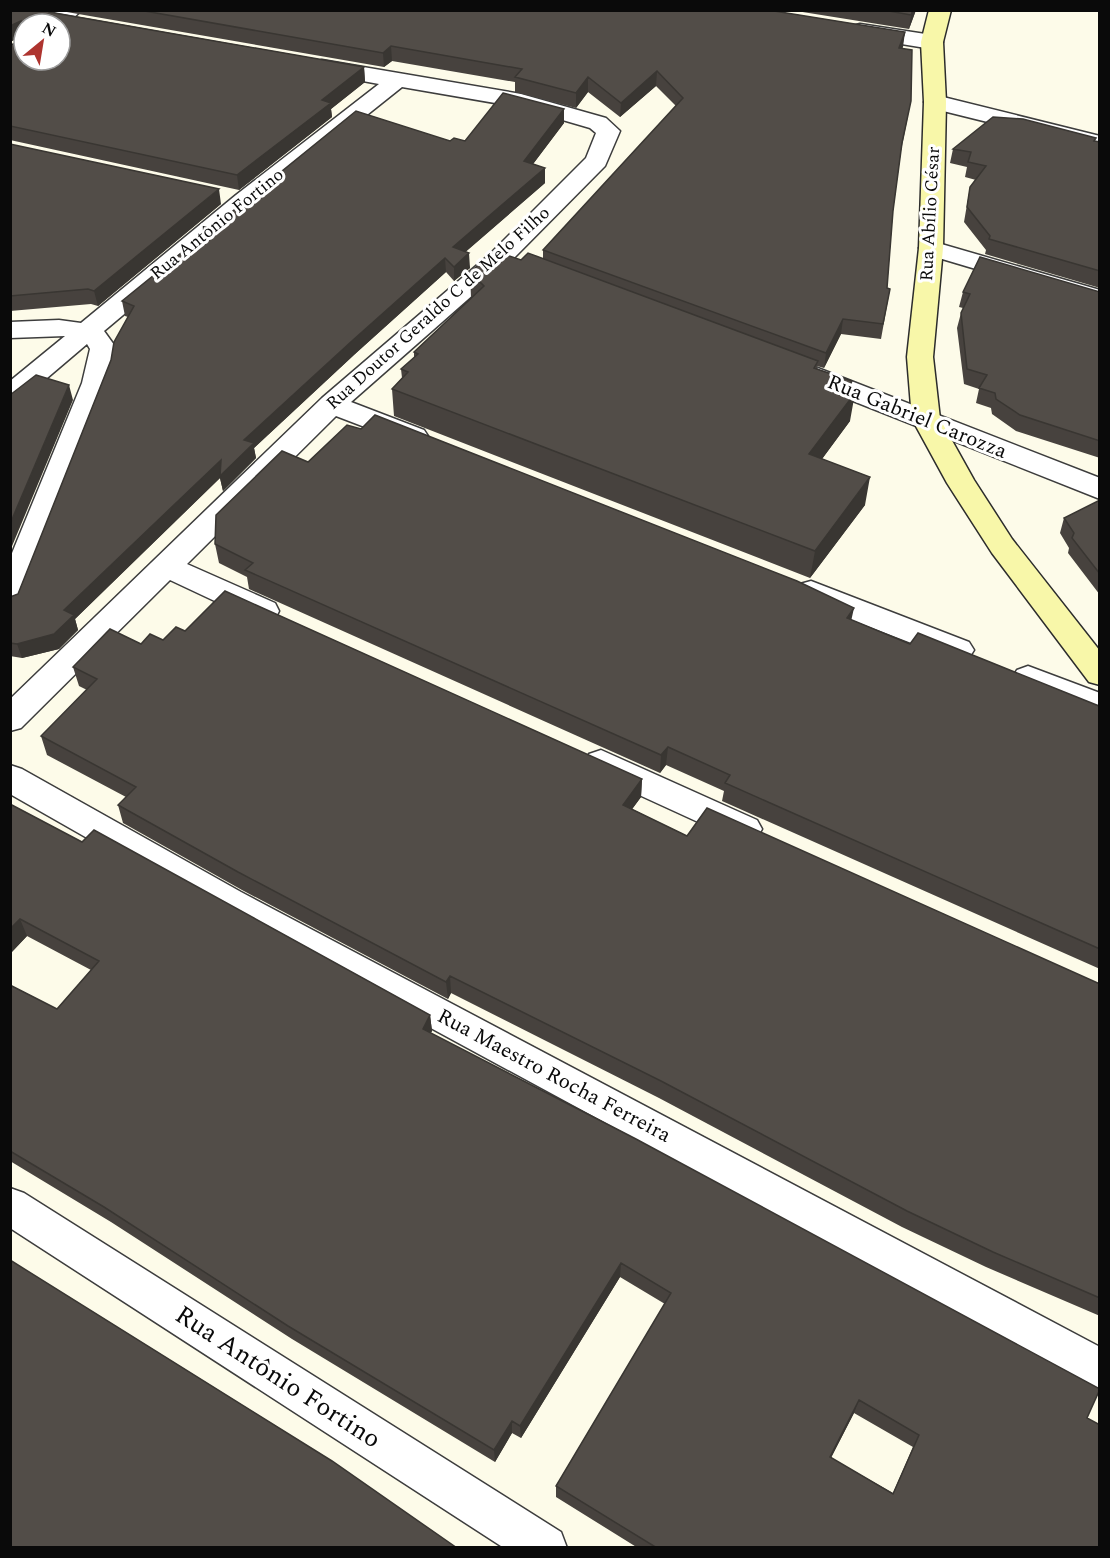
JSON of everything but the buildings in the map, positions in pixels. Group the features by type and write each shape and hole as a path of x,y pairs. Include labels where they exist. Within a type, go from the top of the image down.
{"main road":[{"name":"Rua Abílio César","path":"926,419 920,357 931,248 935,102 932,42 940,10"},
{"path":"926,419 961,483 1002,546 1100,674"}],"street":[{"path":"72,20 96,25"},
{"path":"842,28 932,42"},
{"name":"Rua Doutor Geraldo C de Melo Filho","path":"10,719 332,404 499,259 597,161 608,131 598,123 520,101 293,61"},
{"name":"Rua Antônio Fortino","path":"10,395 85,333 233,197 398,80"},
{"path":"935,102 1100,143"},
{"path":"931,248 1100,298"},
{"path":"499,259 529,270"},
{"path":"10,330 68,328 85,333 104,346 98,377 53,479 10,600"},
{"name":"Rua Gabriel Carozza","path":"792,367 1100,489"},
{"path":"332,404 443,448"},
{"path":"165,566 295,625"},
{"path":"788,584 1100,706"},
{"path":"578,753 773,842"},
{"name":"Rua Maestro Rocha Ferreira","path":"10,778 229,902 1100,1370"},
{"name":"Rua Antônio Fortino","path":"10,1206 545,1548"}]}
